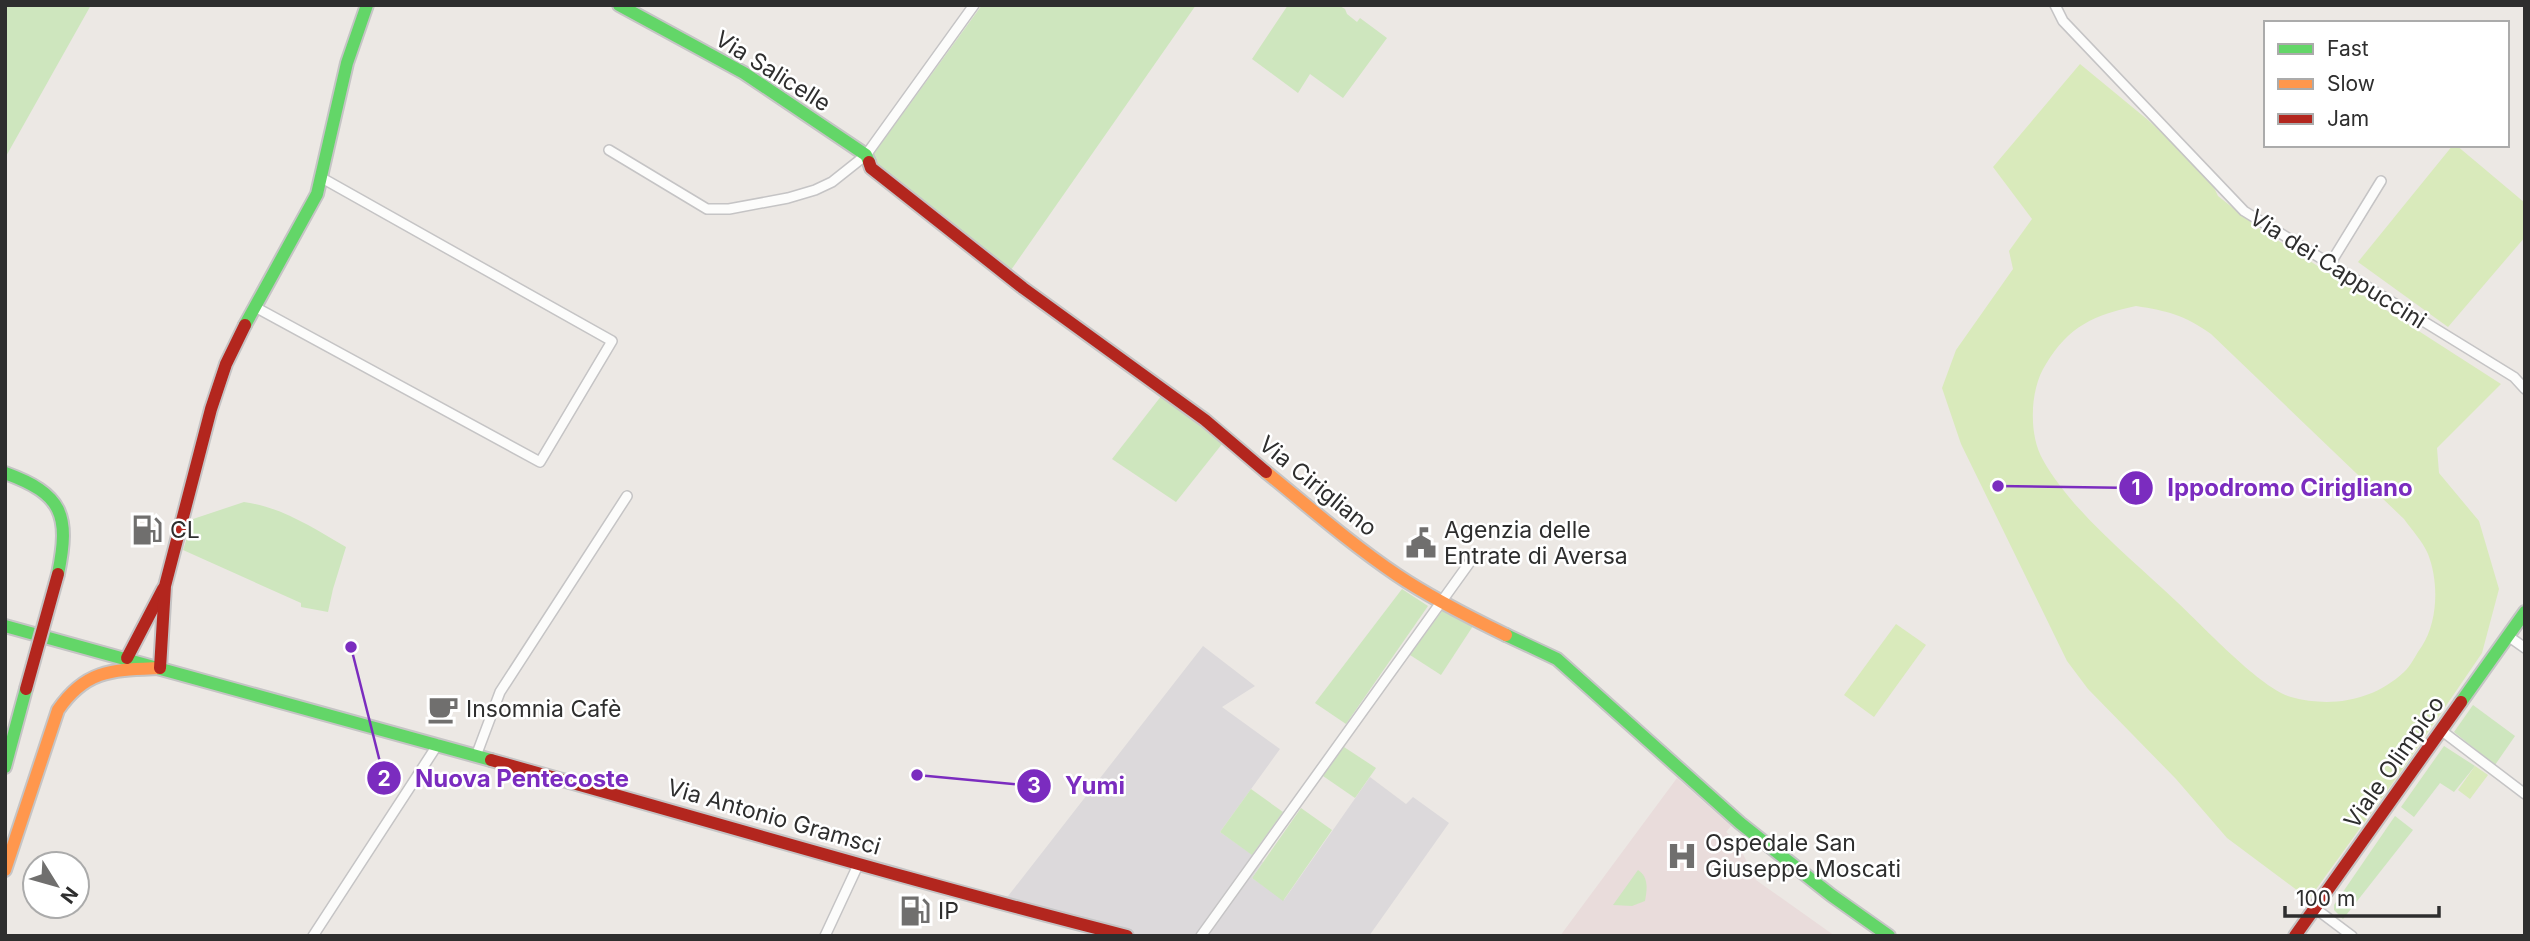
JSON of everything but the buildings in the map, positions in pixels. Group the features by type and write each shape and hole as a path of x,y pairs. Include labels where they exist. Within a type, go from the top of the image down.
{"street":[{"path":"5,870 58,710 66,697 76,685 98,674 160,668 165,586 188,494 226,364 310,209 322,178 347,63 367,5"},
{"name":"Via Salicelle","path":"619,5 744,74 866,155"},
{"path":"609,150 699,205 717,210 802,195 832,182 866,155 975,5"},
{"name":"Via dei Cappuccini","path":"2055,5 2063,21 2244,211 2514,377 2525,389"},
{"name":"Via Cirigliano","path":"866,155 870,168 1023,288 1205,420 1320,517 1398,576 1440,601 1556,659 1740,823 1831,895 1889,936"},
{"path":"255,307 540,462 612,341 322,178"},
{"path":"2330,264 2381,181"},
{"path":"5,473 37,486 51,498 60,510 65,545 5,767"},
{"path":"476,755 500,692 627,496"},
{"path":"1201,936 1475,555"},
{"path":"127,658 165,586"},
{"name":"Viale Olimpico","path":"2295,936 2508,636 2521,627 2525,612"},
{"name":"Via Antonio Gramsci","path":"5,626 438,744 985,900 1127,936"},
{"path":"2508,636 2525,648"},
{"path":"2442,731 2525,794"},
{"path":"313,936 438,744"},
{"path":"825,936 859,863"},
{"path":"2316,909 2352,936"}],"shaded area":[{"path":"1203,646 1255,686 1222,707 1280,749 1220,832 1263,862 1252,878 1284,900 1370,777 1406,804 1413,797 1449,823 1369,936 1143,936 1005,900"},
{"name":"Ospedale San Giuseppe Moscati","path":"1677,778 1731,826 1726,832 1736,840 1756,880 1835,936 1560,936"}],"green space":[{"path":"5,5 91,5 5,158"},
{"path":"982,5 1196,5 1011,270 876,168 872,156"},
{"path":"1288,5 1338,5 1357,22 1360,18 1387,38 1343,98 1310,74 1298,93 1252,59"},
{"path":"2080,64 2148,120 2209,177 2218,196 2257,227 2501,384 2437,448 2439,473 2479,521 2499,589 2482,653 2309,899 2227,838 2176,779 2088,689 2067,661 1961,444 1942,388 1956,350 2013,269 2009,251 2032,219 1993,167","holes":["2136,306 2184,318 2211,334 2404,519 2423,545 2434,577 2434,613 2422,646 2409,667 2392,682 2365,696 2336,702 2306,700 2278,691 2232,655 2105,535 2055,479 2038,449 2033,425 2034,398 2041,374 2055,351 2074,331 2095,318"]},
{"path":"2451,147 2458,147 2525,203 2525,237 2448,327 2358,262"},
{"path":"1162,395 1222,444 1176,502 1112,459"},
{"path":"244,502 284,513 346,547 328,612 301,607 301,603 183,550 193,519"},
{"path":"1402,589 1428,606 1346,724 1315,703"},
{"path":"1442,611 1473,626 1441,675 1410,655"},
{"path":"1896,624 1926,645 1874,717 1844,695"},
{"path":"2473,705 2515,736 2495,765 2454,732"},
{"path":"2444,746 2475,766 2454,792 2440,783 2414,817 2401,807"},
{"path":"1344,747 1376,768 1355,798 1323,776"},
{"path":"2475,766 2488,775 2470,799 2458,790"},
{"path":"1251,789 1283,812 1252,855 1220,832"},
{"path":"1301,808 1332,830 1283,901 1252,878"},
{"path":"2395,816 2413,830 2343,919 2334,910 2334,905"},
{"path":"1638,870 1646,880 1645,901 1632,906 1613,905"}],"traffic: fast":[{"path":"245,325 317,194 347,63 367,5"},
{"path":"619,5 744,73 866,155 869,162"},
{"path":"5,473 39,489 58,509 63,536 58,574"},
{"path":"2461,702 2525,612"},
{"path":"5,626 491,760"},
{"path":"1506,635 1557,659 1740,823 1831,895 1889,936"},
{"path":"5,767 26,689"}],"traffic: slow":[{"path":"1266,472 1397,575 1506,635"},
{"path":"5,870 58,710 79,686 102,674 160,668"}],"traffic: jam":[{"path":"869,162 871,168 1023,288 1205,420 1266,472"},
{"path":"160,668 165,586 211,409 226,364 245,325"},
{"path":"26,689 58,574"},
{"path":"127,658 163,589"},
{"path":"2295,936 2461,702"},
{"path":"491,760 1127,936"}],"place":[{"name":"Ippodromo Cirigliano","path":"1998,486"},
{"name":"CL","path":"147,530"},
{"name":"Agenzia delle Entrate di Aversa","path":"1421,543"},
{"name":"Nuova Pentecoste","path":"351,647"},
{"name":"Insomnia Cafè","path":"443,709"},
{"name":"Yumi","path":"917,775"},
{"name":"Ospedale San Giuseppe Moscati","path":"1682,856"},
{"name":"IP","path":"915,911"}]}
